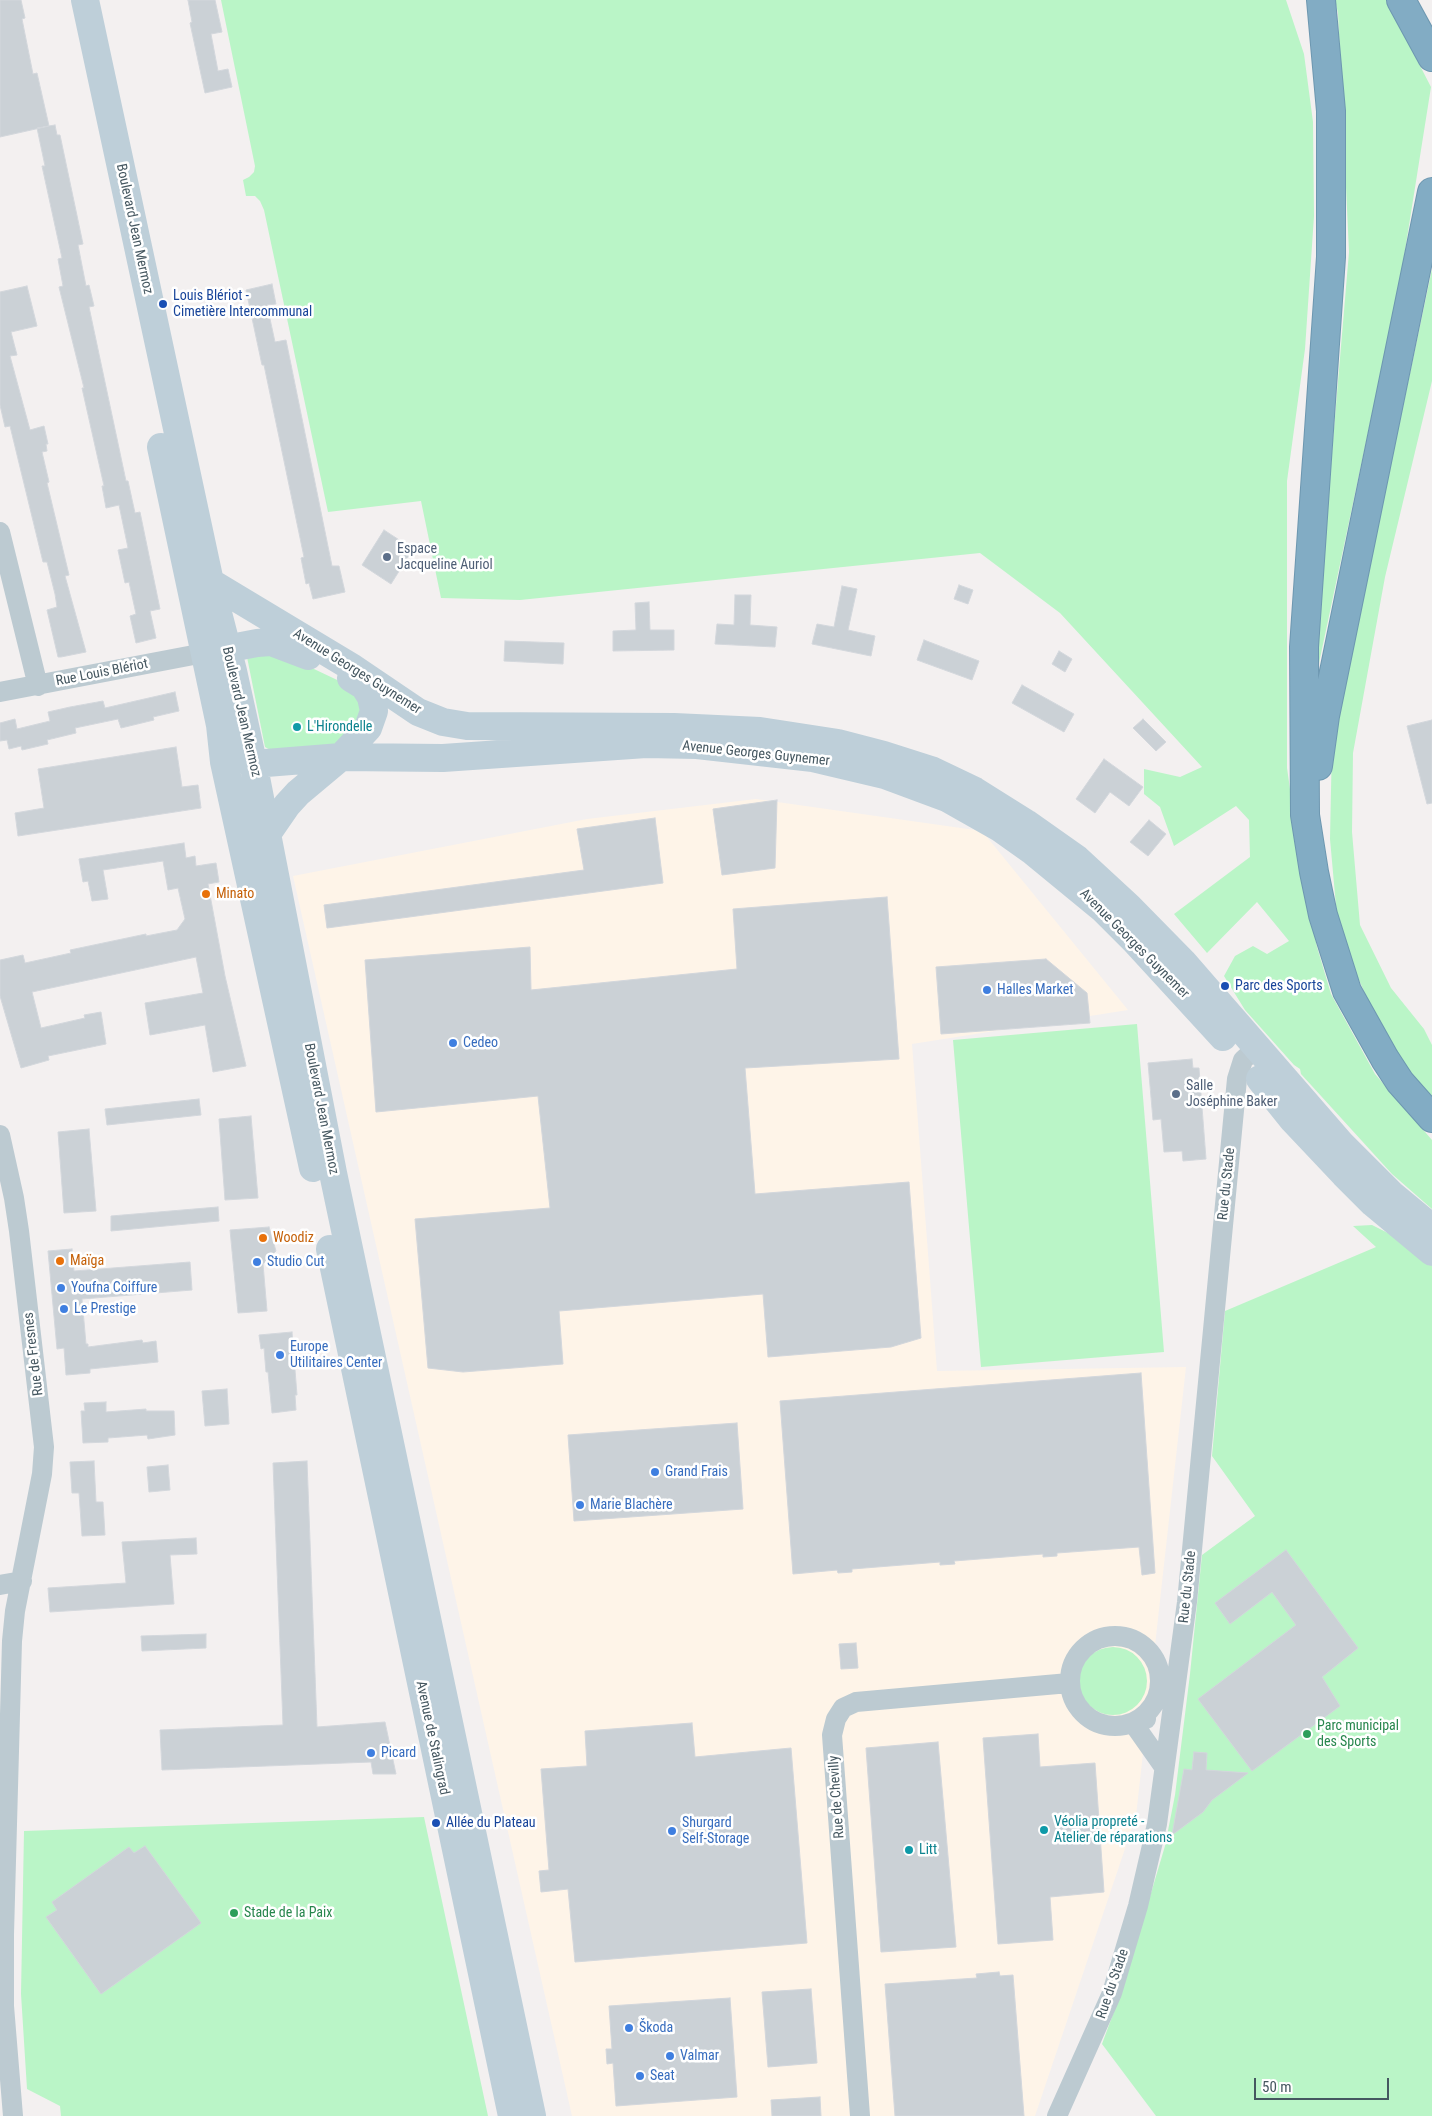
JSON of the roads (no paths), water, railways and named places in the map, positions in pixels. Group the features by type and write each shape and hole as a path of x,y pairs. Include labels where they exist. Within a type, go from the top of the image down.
{"highway":[{"path":"1320,0 1331,111 1331,257 1304,638 1304,757 1307,834 1323,914 1340,975 1358,1014 1400,1082 1432,1118"},
{"path":"1401,0 1432,57"},
{"path":"1323,914 1316,833 1316,794 1325,716 1432,192"}],"main road":[{"name":"Boulevard Jean Mermoz","path":"68,0 216,651 253,762 333,1173 376,1422"},
{"name":"Boulevard Jean Mermoz","path":"85,0 210,582 224,762 298,1097 376,1422"},
{"name":"Avenue Georges Guynemer","path":"210,582 309,642 341,666 418,712 451,723 473,726 674,726 760,731 838,743 884,754 931,770 975,791 1077,858"},
{"path":"216,651 257,643 271,642 283,645 341,666 364,686 371,697 374,711 368,728 341,757 298,793 287,805 267,834"},
{"path":"220,725 236,758 253,762"},
{"name":"Avenue Georges Guynemer","path":"253,762 341,757 443,758 646,744 697,746 821,759 885,775 947,798 980,816 1031,850 1104,910 1384,1186 1432,1228"},
{"path":"931,770 947,798"},
{"path":"980,816 1006,817 1040,840 1077,858 1183,962 1249,1054"},
{"name":"Avenue Georges Guynemer","path":"1249,1054 1293,1120 1373,1203 1432,1252"},
{"name":"Avenue de Stalingrad","path":"376,1422 512,2116"},
{"name":"Avenue de Stalingrad","path":"376,1422 532,2116"}],"street":[{"path":"0,532 38,686"},
{"name":"Rue Louis Blériot","path":"0,692 216,651"},
{"name":"Rue du Stade","path":"1057,2116 1112,1993 1138,1906 1155,1833 1181,1653 1237,1079 1249,1054"},
{"name":"Rue de Fresnes","path":"1,1142 19,1231 44,1447 42,1474 12,1640 2,1933 4,2006 13,2116"},
{"path":"0,1585 23,1577"},
{"path":"1133,1723 1145,1715 1154,1704 1159,1690 1160,1675 1155,1661 1147,1649 1136,1641 1110,1636 1096,1640 1085,1647 1076,1657 1069,1683 1076,1704 1090,1720 1111,1726 1133,1723 1172,1711"},
{"path":"1147,1649 1181,1653"},
{"name":"Rue de Chevilly","path":"860,2116 832,1735 836,1719 843,1708 856,1702 1069,1683"},
{"path":"1133,1723 1164,1767"}],"place":[{"name":"Louis Blériot - Cimetière Intercommunal","path":"163,304"},
{"name":"Espace Jacqueline Auriol","path":"387,557"},
{"name":"L'Hirondelle","path":"297,727"},
{"name":"Minato","path":"206,894"},
{"name":"Parc des Sports","path":"1225,986"},
{"name":"Halles Market","path":"987,990"},
{"name":"Cedeo","path":"453,1043"},
{"name":"Salle Joséphine Baker","path":"1176,1094"},
{"name":"Woodiz","path":"263,1238"},
{"name":"Maïga","path":"60,1261"},
{"name":"Studio Cut","path":"257,1262"},
{"name":"Youfna Coiffure","path":"61,1288"},
{"name":"Le Prestige","path":"64,1309"},
{"name":"Europe Utilitaires Center","path":"280,1355"},
{"name":"Grand Frais","path":"655,1472"},
{"name":"Marie Blachère","path":"580,1505"},
{"name":"Parc municipal des Sports","path":"1307,1734"},
{"name":"Picard","path":"371,1753"},
{"name":"Allée du Plateau","path":"436,1823"},
{"name":"Véolia propreté - Atelier de réparations","path":"1044,1830"},
{"name":"Shurgard Self-Storage","path":"672,1831"},
{"name":"Litt","path":"909,1850"},
{"name":"Stade de la Paix","path":"234,1913"},
{"name":"Škoda","path":"629,2028"},
{"name":"Valmar","path":"670,2056"},
{"name":"Seat","path":"640,2076"}]}
